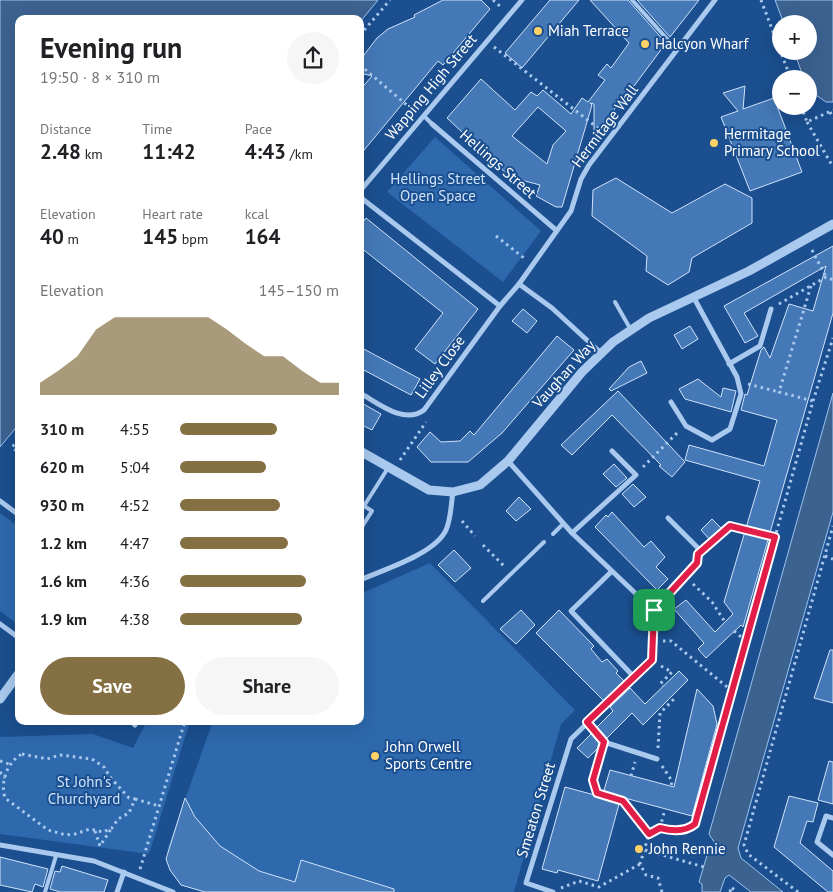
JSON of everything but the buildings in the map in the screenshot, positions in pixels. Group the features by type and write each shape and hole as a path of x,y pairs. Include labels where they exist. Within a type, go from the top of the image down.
{"street":[{"name":"Wapping High Street","path":"364,186 522,0"},
{"name":"Hermitage Wall","path":"519,284 571,211 581,179 609,137 678,51 715,0"},
{"name":"Hellings Street","path":"432,124 556,230"},
{"path":"364,200 500,306"},
{"name":"Vaughan Way","path":"453,492 480,485 508,461 570,385 601,353 631,330 833,224"},
{"path":"519,284 552,308 601,353"},
{"name":"Lilley Close","path":"364,395 393,411 408,416 418,415 427,406 500,306 519,284"},
{"path":"671,402 686,426 712,440 730,429 741,394 737,377 694,298"},
{"path":"729,364 760,346 771,309"},
{"path":"572,533 636,475 612,451"},
{"path":"364,453 429,490 453,492 446,530 438,540 409,559 364,578"},
{"path":"508,461 572,533 611,572 654,610"},
{"path":"0,501 15,512"},
{"path":"652,660 654,610 697,563 698,548 668,518"},
{"path":"611,572 571,611 634,677"},
{"path":"0,624 15,635"},
{"name":"Smeaton Street","path":"553,892 526,883 571,739 652,660"},
{"path":"0,699 15,678"},
{"path":"587,722 604,742 657,759"},
{"path":"593,780 604,742"},
{"path":"833,818 826,816 817,842 833,855"},
{"path":"0,844 56,856 83,858 124,872 136,880 173,892"},
{"path":"117,892 124,872"}],"lane":[{"path":"632,0 678,51"},
{"path":"652,21 657,16"},
{"name":"Hellings Street","path":"424,117 432,124"},
{"path":"616,302 631,330"},
{"path":"364,524 372,511 364,506 388,468"},
{"path":"553,534 564,524"},
{"path":"484,600 544,542"},
{"path":"45,892 56,856"}],"path":[{"path":"364,30 390,0"},
{"path":"760,0 787,70"},
{"path":"488,42 609,137"},
{"path":"364,68 392,90 393,95 406,105"},
{"path":"808,122 832,111 833,118"},
{"path":"805,115 833,167"},
{"path":"496,236 524,258"},
{"path":"812,250 826,277 833,280"},
{"path":"771,309 826,277"},
{"path":"779,392 811,286"},
{"path":"660,828 671,832 690,828 695,824 813,402 833,338"},
{"path":"746,384 813,402"},
{"name":"Lilley Close","path":"402,457 431,415"},
{"path":"652,456 669,439"},
{"path":"462,520 476,536"},
{"path":"698,554 730,526 775,537"},
{"path":"798,892 748,854 744,845 833,526"},
{"path":"483,545 512,574"},
{"path":"824,556 833,559"},
{"path":"685,577 712,602 725,622"},
{"path":"734,632 746,641"},
{"path":"661,641 671,641 732,691"},
{"path":"652,660 672,672 660,684 663,686"},
{"path":"671,787 672,781 657,759 660,713 674,698 672,696"},
{"path":"136,880 184,725"},
{"path":"112,828 103,832 90,829 66,835 48,830 5,798 3,790 5,779 13,758 22,754 47,759 60,755 92,758 104,767 110,777 129,798 159,806"},
{"path":"0,761 10,764"},
{"path":"0,772 5,779"},
{"path":"593,780 597,793 624,799 649,834"},
{"path":"95,831 100,846 118,819 129,813 135,799"},
{"path":"553,892 579,881 599,887 640,864 649,834 660,828 665,809"},
{"path":"645,850 704,867"},
{"path":"640,864 646,875 658,878 662,892"},
{"path":"730,892 731,887 737,892"}],"green space":[{"name":"Hellings Street Open Space","path":"435,137 541,231 503,282 387,192"},
{"path":"0,513 15,524 15,622 0,611"},
{"name":"John Orwell Sports Centre","path":"430,563 575,710 561,724 514,892 205,892 181,882 175,878 168,866 168,847 212,725 364,725 364,592"},
{"name":"St John's Churchyard","path":"145,725 189,725 149,854 0,834 0,737 93,734 133,748"}],"shaded area":[{"path":"0,0 378,0 364,17 364,15 15,15 15,429 0,447"},
{"path":"775,0 833,0 833,102 826,102 817,96 817,70 801,70 797,60 817,60 817,15 781,15"},
{"path":"833,393 833,512 738,848 741,858 783,892 751,892 729,875 725,878 720,892 702,892 702,884 699,882 708,852 714,852 716,845 709,834"}],"place":[{"name":"Miah Terrace","path":"538,31"},
{"name":"Halcyon Wharf","path":"645,44"},
{"name":"Hermitage Primary School","path":"714,143"},
{"name":"John Orwell Sports Centre","path":"375,756"},
{"name":"John Rennie","path":"639,849"}],"route":[{"path":"730,526 775,537 695,824 690,828 671,832 660,828 649,834 623,801 597,793 593,780 604,742 587,722 652,660 654,610 697,563 698,554 730,526"}]}
